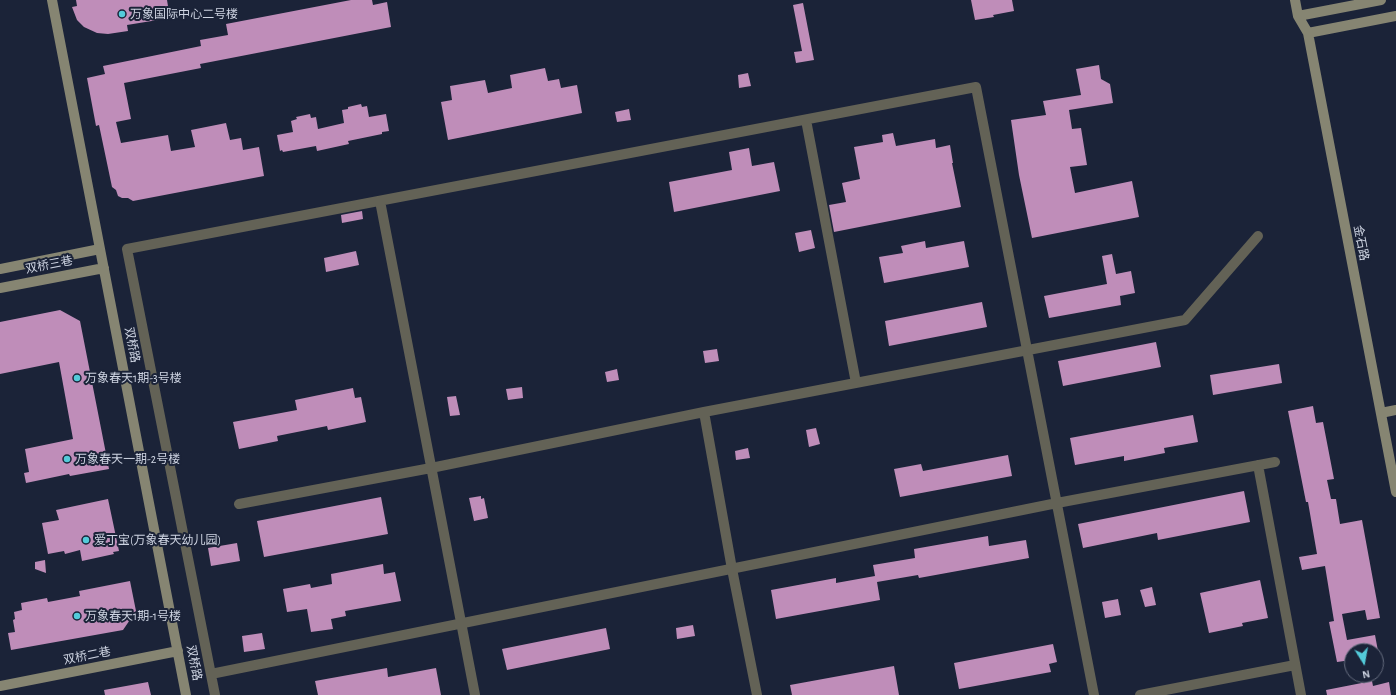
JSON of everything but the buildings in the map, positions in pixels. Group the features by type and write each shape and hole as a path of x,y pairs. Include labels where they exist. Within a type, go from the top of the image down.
{"street":[{"name":"双桥路","path":"52,0 186,695"},
{"name":"金石路","path":"1294,0 1298,16 1308,33 1396,492"},
{"path":"1298,16 1381,0"},
{"path":"1308,33 1396,16"},
{"path":"215,695 127,250 976,87 1094,695"},
{"path":"806,120 856,383"},
{"path":"380,201 475,695"},
{"path":"239,504 431,468 704,412 1185,320 1258,236"},
{"name":"双桥三巷","path":"0,269 100,249"},
{"name":"双桥三巷","path":"0,288 104,268"},
{"path":"1381,413 1396,410"},
{"path":"704,412 732,569 757,695"},
{"path":"211,674 460,622 1057,503 1275,462"},
{"path":"1258,465 1301,695"},
{"name":"双桥二巷","path":"0,686 178,651"},
{"path":"1140,695 1295,665"}],"place":[{"name":"万象国际中心二号楼","path":"122,14"},
{"name":"万象春天1期-3号楼","path":"77,378"},
{"name":"万象春天一期-2号楼","path":"67,459"},
{"name":"爱丁宝(万象春天幼儿园)","path":"86,540"},
{"name":"万象春天1期-1号楼","path":"77,616"}]}
